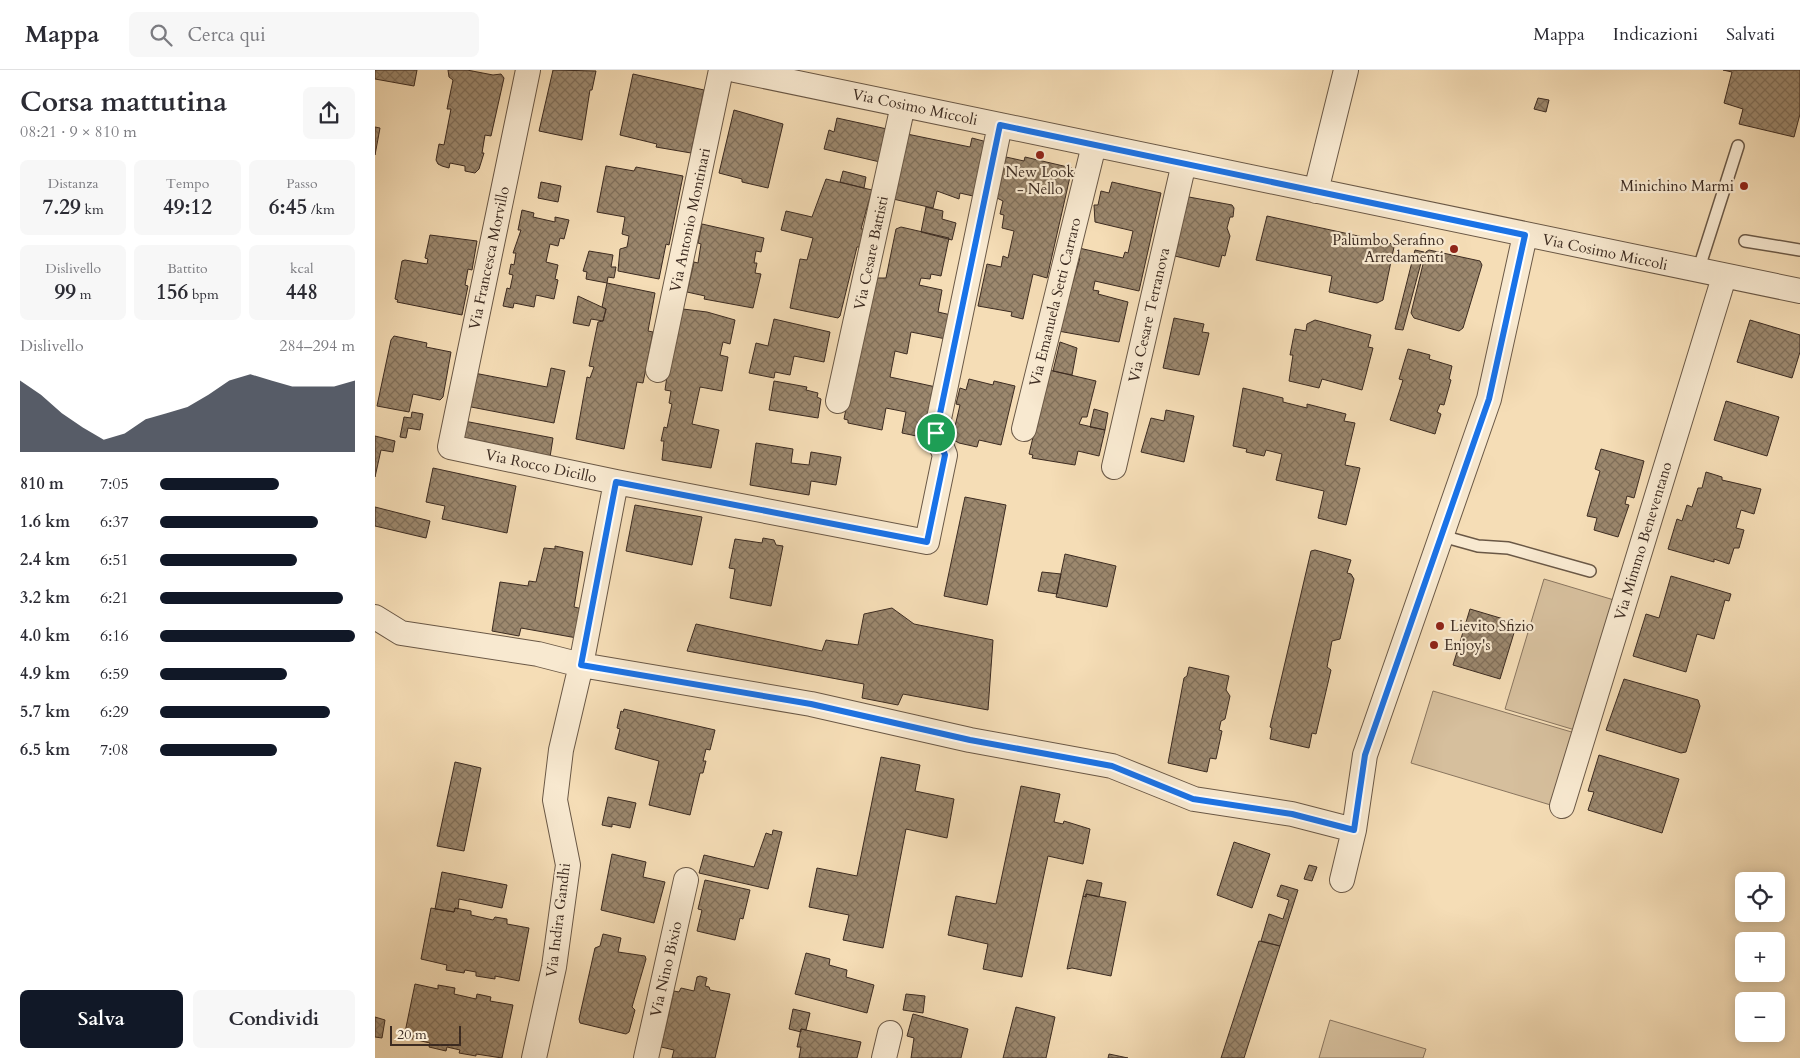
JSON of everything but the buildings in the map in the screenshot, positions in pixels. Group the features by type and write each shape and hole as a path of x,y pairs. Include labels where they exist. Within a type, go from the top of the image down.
{"street":[{"name":"Via Francesca Morvillo","path":"450,446 528,70"},
{"name":"Via Antonio Montinari","path":"658,370 721,70"},
{"name":"Via Cosimo Miccoli","path":"735,70 836,80 903,105 1724,277 1800,291"},
{"path":"1316,191 1346,70"},
{"name":"Via Cesare Battisti","path":"838,401 903,105"},
{"name":"Via Rocco Dicillo","path":"450,446 616,482 927,542 945,455 936,433 1000,125"},
{"name":"Via Emanuela Setti Carraro","path":"1024,429 1094,145"},
{"name":"Via Cesare Terranova","path":"1114,467 1184,163"},
{"path":"1342,880 1354,830 1365,755 1489,399 1525,235"},
{"name":"Via Mimmo Beneventano","path":"1562,806 1724,277"},
{"name":"Via Indira Gandhi","path":"534,1058 554,967 568,865 555,800 561,750 581,665 616,482"},
{"path":"375,617 401,633 538,654 581,665 811,704 970,740 1112,766 1193,799 1292,814 1354,830"},
{"name":"Via Nino Bixio","path":"646,1058 686,880"},
{"path":"884,1058 890,1033"}],"lane":[{"path":"1698,271 1738,146"},
{"path":"1745,241 1800,250"},
{"path":"1442,536 1478,546 1508,548 1590,571"}],"shaded area":[{"path":"1544,579 1614,600 1575,730 1505,709"},
{"path":"1433,691 1575,733 1554,806 1411,763"},
{"path":"1330,1020 1426,1049 1423,1058 1319,1058"}],"place":[{"name":"New Look - Nello","path":"1040,155"},
{"name":"Minichino Marmi","path":"1744,186"},
{"name":"Palumbo Serafino Arredamenti","path":"1454,249"},
{"name":"Lievito Sfizio","path":"1440,626"},
{"name":"Enjoy's","path":"1434,645"}],"route":[{"path":"1000,125 1525,235 1489,399 1365,755 1354,830 1292,814 1193,799 1112,766 970,740 811,704 581,665 616,482 927,542 945,455 936,433 1000,125"}]}
